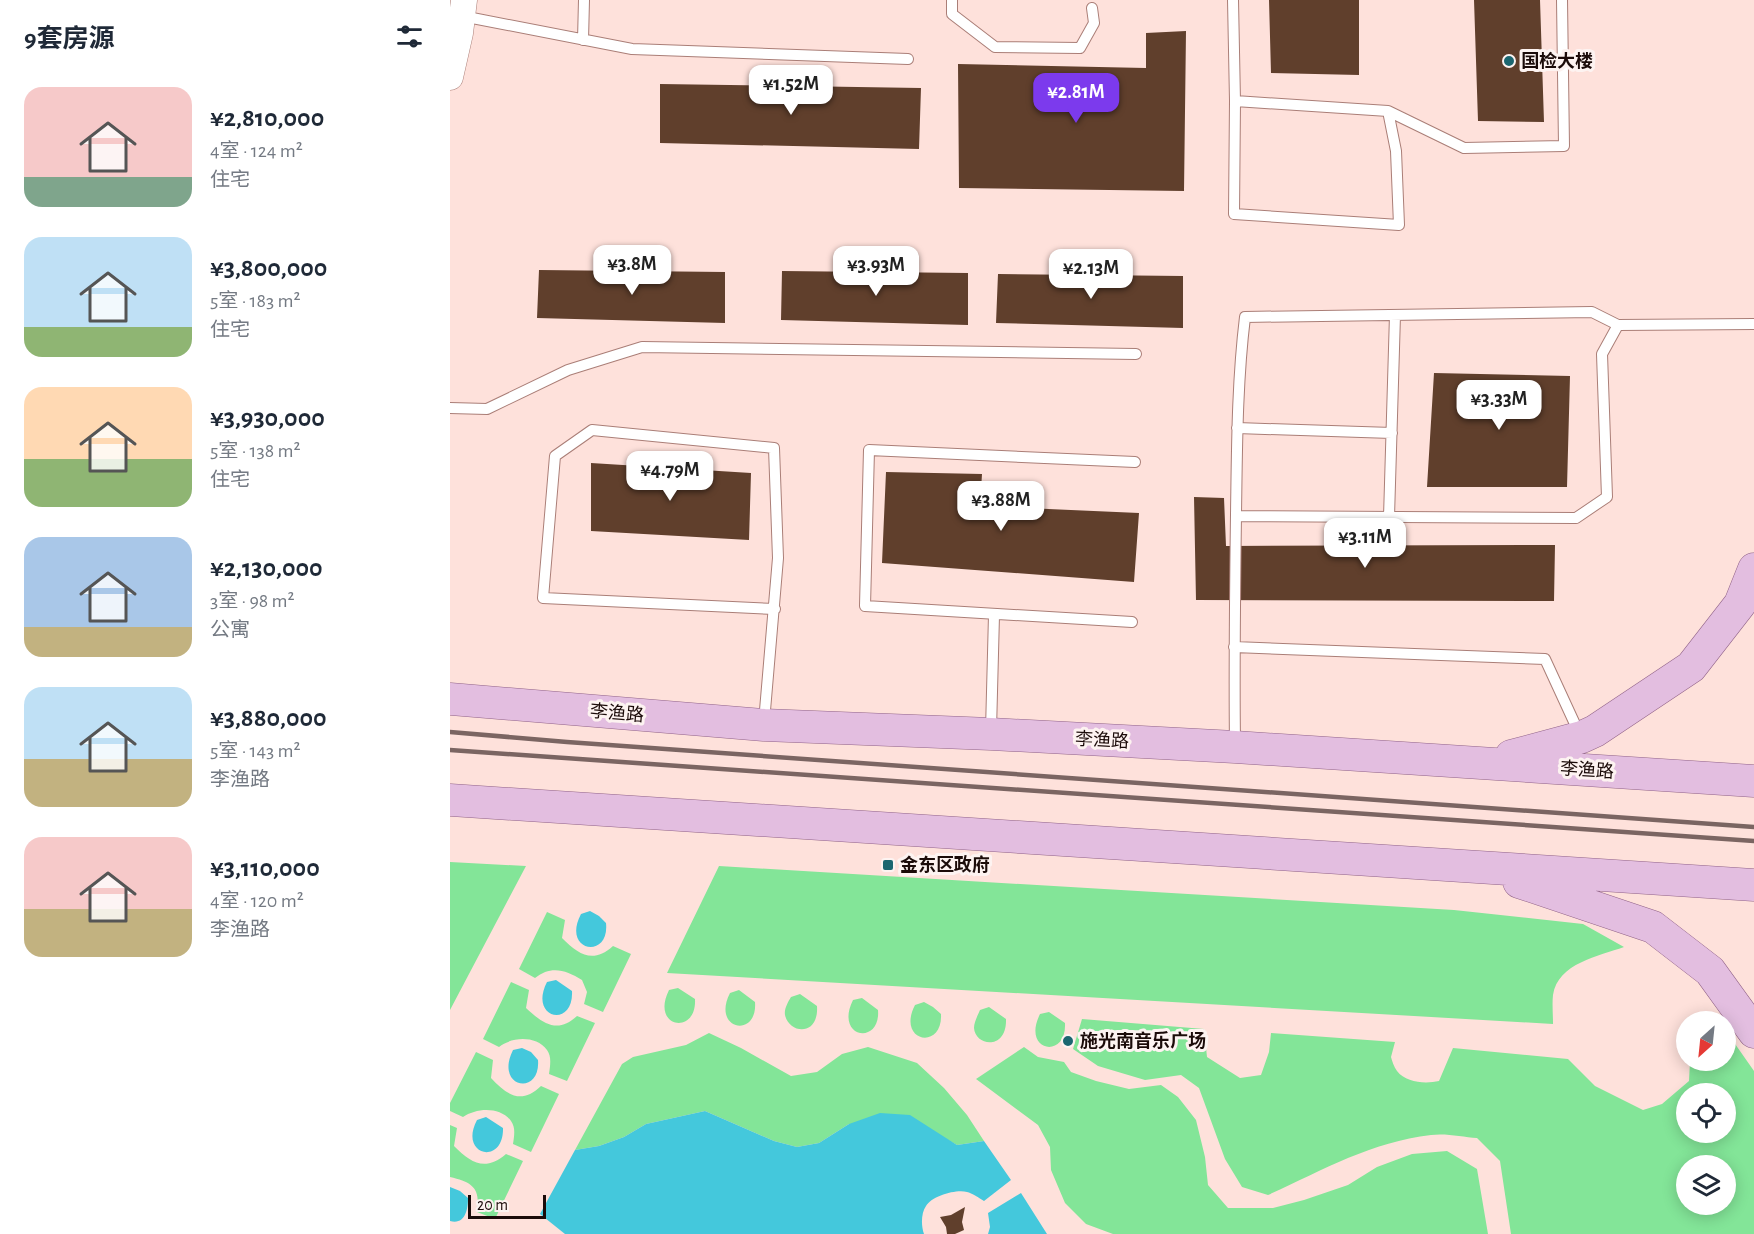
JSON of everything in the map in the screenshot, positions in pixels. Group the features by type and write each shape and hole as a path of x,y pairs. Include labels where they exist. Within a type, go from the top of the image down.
{"main road":[{"path":"1486,763 1582,738 1691,667 1740,603 1754,570"},
{"name":"李渔路","path":"450,699 764,725 1235,747 1754,781"},
{"path":"450,800 1754,885"},
{"path":"1460,866 1550,891 1653,927 1710,971 1754,1032"}],"street":[{"path":"450,77 463,8"}],"lane":[{"path":"583,40 584,0"},
{"path":"952,0 952,14 995,47 1080,48 1094,22 1092,8"},
{"path":"1233,0 1234,214 1399,225 1396,151 1388,111"},
{"path":"1235,101 1388,111 1464,148 1564,146 1562,0"},
{"path":"463,8 583,40 632,49 908,59"},
{"path":"1235,747 1233,647 1237,428 1245,317 1592,312 1618,325 1754,324"},
{"path":"1389,517 1395,315"},
{"path":"1236,516 1576,518 1607,497 1602,354 1618,325"},
{"path":"450,408 487,409 568,370 642,346 1136,354"},
{"path":"1237,428 1392,433"},
{"path":"764,725 774,609 778,558 774,448 592,430 555,456 543,598 774,609"},
{"path":"1132,622 866,606 869,450 1135,462"},
{"path":"991,734 994,615"},
{"path":"1233,647 1545,659 1582,738"}],"green space":[{"path":"450,862 526,866 450,1010"},
{"path":"719,866 1454,910 1583,924 1624,947 1581,962 1563,975 1556,984 1553,995 1553,1024 667,973"},
{"path":"547,912 565,920 562,938 580,953 599,955 613,946 631,954 603,1012 584,1004 587,992 582,980 558,970 547,971 535,978 519,969"},
{"path":"511,982 529,990 526,1008 538,1019 557,1026 577,1016 595,1023 567,1081 549,1074 549,1053 537,1042 523,1039 510,1041 499,1047 483,1039"},
{"path":"678,988 695,999 694,1011 689,1019 676,1023 665,1013 665,1003 669,990"},
{"path":"739,990 755,1002 754,1014 750,1021 743,1025 730,1022 726,1015 730,993"},
{"path":"800,994 817,1006 813,1023 809,1027 797,1029 792,1026 785,1015 791,997"},
{"path":"862,998 878,1010 877,1021 873,1029 866,1033 853,1029 849,1023 853,1000"},
{"path":"924,1002 941,1014 940,1026 929,1037 915,1034 911,1027 915,1005"},
{"path":"989,1007 1006,1019 1005,1029 997,1041 985,1042 976,1034 974,1028 980,1010"},
{"path":"1049,1012 1065,1023 1064,1035 1059,1043 1046,1047 1036,1037 1036,1027 1040,1014"},
{"path":"1082,1019 1204,1029 1207,1057 1240,1078 1261,1075 1269,1052 1271,1033 1395,1042 1391,1057 1396,1069 1406,1078 1422,1082 1439,1081 1453,1048 1568,1059 1595,1086 1643,1110 1662,1104 1676,1092 1676,1143 1736,1143 1736,1083 1687,1083 1689,1081 1690,1071 1736,1071 1736,1045 1754,1071 1754,1234 1511,1234 1500,1161 1477,1138 1448,1135 1409,1139 1368,1150 1268,1195 1242,1187 1225,1159 1199,1088 1181,1075 1145,1080 1098,1066 1073,1049"},
{"path":"709,1033 791,1076 817,1072 842,1054 868,1047 917,1063 944,1088 967,1115 984,1141 957,1145 939,1135 849,1124 819,1143 797,1147 774,1141 705,1111 646,1124 624,1137 599,1146 575,1150 622,1064 633,1057 686,1045"},
{"path":"1024,1047 1038,1057 1064,1062 1071,1072 1096,1081 1129,1089 1161,1085 1178,1097 1196,1120 1205,1157 1208,1185 1228,1208 1273,1208 1304,1200 1348,1185 1377,1167 1412,1154 1447,1151 1477,1169 1488,1234 1113,1234 1086,1224 1065,1203 1051,1170 1050,1147 1038,1125 976,1079"},
{"path":"476,1052 493,1060 491,1078 509,1093 515,1096 527,1095 541,1086 559,1094 531,1152 513,1144 513,1124 501,1113 481,1110 463,1117 450,1111 450,1103"},
{"path":"450,1125 457,1128 454,1146 472,1161 491,1163 506,1154 523,1161 495,1219 477,1212 478,1197 473,1187 464,1181 450,1177"}],"water":[{"path":"590,911 606,923 605,935 601,943 588,947 577,937 576,927 581,914"},
{"path":"556,980 572,991 571,1003 560,1015 553,1015 543,1004 547,982"},
{"path":"522,1048 531,1052 538,1060 537,1072 533,1079 526,1083 513,1080 509,1073 513,1050"},
{"path":"705,1111 774,1141 797,1147 819,1143 849,1124 880,1113 910,1115 957,1145 984,1141 1011,1180 984,1201 971,1193 962,1191 933,1199 923,1212 924,1234 565,1234 540,1214 575,1150 599,1146 624,1137 646,1124"},
{"path":"486,1117 503,1128 497,1148 490,1152 483,1152 473,1142 477,1120"},
{"path":"450,1187 460,1191 468,1198 465,1216 455,1222 450,1221"},
{"path":"1021,1193 1047,1234 988,1234 990,1227 988,1213"}],"building":[{"path":"1269,0 1359,0 1359,75 1271,73"},
{"name":"国检大楼","path":"1474,0 1540,0 1544,122 1478,121"},
{"path":"1186,31 1184,191 959,188 958,64 1146,68 1146,33"},
{"path":"660,84 921,88 919,149 660,143"},
{"path":"539,270 725,272 725,323 537,318"},
{"path":"782,271 968,273 968,325 781,320"},
{"path":"998,274 1183,276 1183,328 996,323"},
{"path":"1434,373 1570,376 1567,487 1427,487"},
{"path":"591,463 751,473 749,540 591,531"},
{"path":"886,472 982,474 980,506 1139,513 1134,582 882,563"},
{"path":"1194,497 1224,498 1226,546 1555,545 1554,601 1196,600"},
{"path":"965,1207 962,1222 964,1230 955,1234 947,1234 940,1217 951,1215"}],"railway":[{"path":"450,732 1754,827"},
{"path":"450,750 1754,841"}],"place":[{"name":"国检大楼","path":"1509,61"},
{"name":"金东区政府","path":"888,865"},
{"name":"施光南音乐广场","path":"1068,1041"}]}
